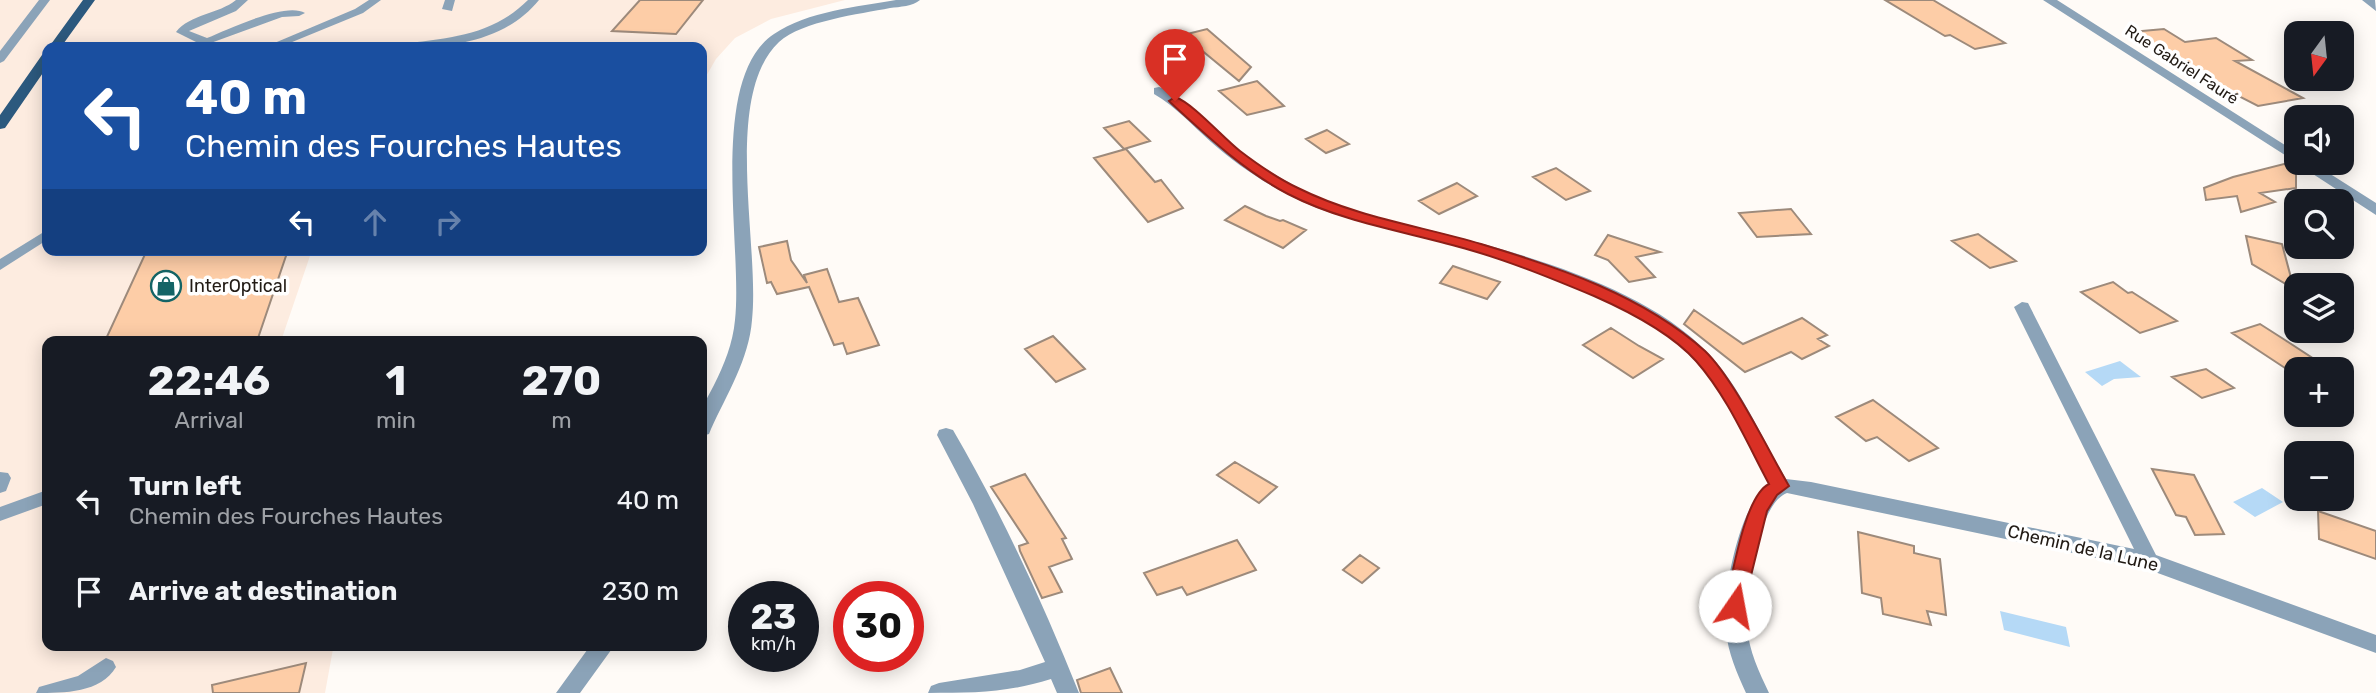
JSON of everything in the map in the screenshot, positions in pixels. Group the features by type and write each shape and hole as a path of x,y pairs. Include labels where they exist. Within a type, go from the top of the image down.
{"main road":[{"path":"59,42 89,0"},
{"path":"0,125 42,65"}],"street":[{"path":"707,419 733,365 744,321 740,123 751,77 761,56 775,39 793,29 914,0"},
{"name":"Rue Gabriel Fauré","path":"2049,0 2284,150"},
{"path":"2368,0 2376,7"},
{"path":"1159,92 1188,111 1236,154 1269,177 1307,198 1359,217 1476,247 1557,275 1626,304 1693,349 1716,375 1780,486 1771,491 1758,510 1735,606 1736,630 1742,657 1758,693"},
{"path":"2322,175 2376,210"},
{"path":"2022,307 2145,551 2146,560"},
{"path":"946,435 983,504 1068,693"},
{"name":"Chemin de la Lune","path":"1780,486 1811,489 2146,560 2376,644"},
{"path":"567,693 599,651"},
{"path":"939,693 1020,680 1058,667"}],"lane":[{"path":"0,59 46,0"},
{"path":"243,0 232,9 186,27 182,32 208,41 281,14 299,13"},
{"path":"283,42 359,11 376,0"},
{"path":"429,42 497,30 518,18 534,0"},
{"path":"0,264 20,254 42,238"},
{"path":"0,514 42,499"},
{"path":"46,693 83,685 97,677 106,667"}],"shaded area":[{"path":"0,0 845,0 771,19 735,38 716,59 707,75 707,42 42,42 42,256 310,256 283,336 42,336 42,651 333,651 325,693 0,693"}],"water":[{"path":"2120,361 2141,377 2114,379 2102,386 2085,372"},
{"path":"2262,488 2283,502 2255,517 2233,502"},
{"path":"2000,611 2066,627 2070,647 2004,630"}],"building":[{"path":"640,0 703,0 676,34 612,31"},
{"path":"1885,0 1933,0 2005,43 1975,49 1950,35 1945,36"},
{"path":"1207,29 1251,67 1239,81 1183,35"},
{"path":"2164,29 2185,42 2216,38 2252,60 2235,61 2284,88 2284,91 2290,91 2303,98 2258,106 2213,83 2131,32"},
{"path":"1257,81 1284,106 1247,115 1219,91"},
{"path":"1129,121 1150,141 1124,149 1104,128"},
{"path":"1327,130 1349,144 1326,153 1306,139"},
{"path":"1126,149 1155,182 1161,180 1183,208 1148,222 1094,158"},
{"path":"2284,164 2284,175 2296,175 2296,188 2260,193 2275,202 2241,212 2237,196 2206,200 2204,188 2233,177"},
{"path":"1556,168 1590,191 1566,200 1533,177"},
{"path":"1457,183 1477,196 1439,214 1419,201"},
{"path":"1245,206 1306,230 1283,248 1225,220"},
{"path":"1791,209 1811,234 1757,237 1739,213"},
{"path":"1978,234 2016,261 1990,268 1952,241"},
{"path":"1608,235 1660,252 1636,257 1655,277 1629,282 1608,260 1595,255"},
{"path":"2246,236 2282,244 2290,273 2284,273 2284,283 2252,264"},
{"path":"787,241 791,260 807,283 804,275 827,269 839,302 858,298 879,345 847,354 843,343 834,345 809,287 777,294 771,282 767,283 759,247"},
{"path":"144,256 286,256 259,336 107,336"},
{"path":"1453,266 1500,282 1487,299 1440,283"},
{"path":"2113,282 2177,321 2140,333 2081,292"},
{"path":"1694,310 1743,344 1802,318 1827,335 1818,339 1829,346 1802,359 1791,352 1745,372 1684,324"},
{"path":"2260,324 2284,340 2284,343 2289,343 2311,357 2284,357 2284,367 2232,333"},
{"path":"1611,328 1663,359 1633,378 1583,345"},
{"path":"1053,336 1085,369 1056,382 1025,349"},
{"path":"2206,369 2234,388 2202,398 2172,377"},
{"path":"1873,400 1938,448 1909,461 1877,437 1866,441 1836,417"},
{"path":"1235,462 1277,487 1259,503 1217,475"},
{"path":"2152,469 2194,475 2224,534 2195,535 2186,517 2176,515"},
{"path":"1025,474 1066,538 1062,539 1072,559 1049,567 1062,592 1042,598 1020,551 1019,546 1028,543 991,487"},
{"path":"2318,511 2376,531 2376,559 2319,539"},
{"path":"1858,532 1914,546 1914,553 1940,559 1946,615 1927,611 1931,625 1883,614 1881,598 1862,593"},
{"path":"1237,540 1256,570 1187,595 1182,587 1157,595 1144,573"},
{"path":"1360,555 1379,568 1362,583 1343,570"},
{"path":"306,663 299,693 213,693 212,685"},
{"path":"1110,668 1122,693 1081,693 1077,680"}],"place":[{"name":"InterOptical","path":"166,286"}],"route":[{"path":"1175,101 1216,139 1293,191 1359,217 1476,247 1557,275 1626,304 1686,343 1716,375 1780,486 1764,498 1758,510 1735,606"}]}
